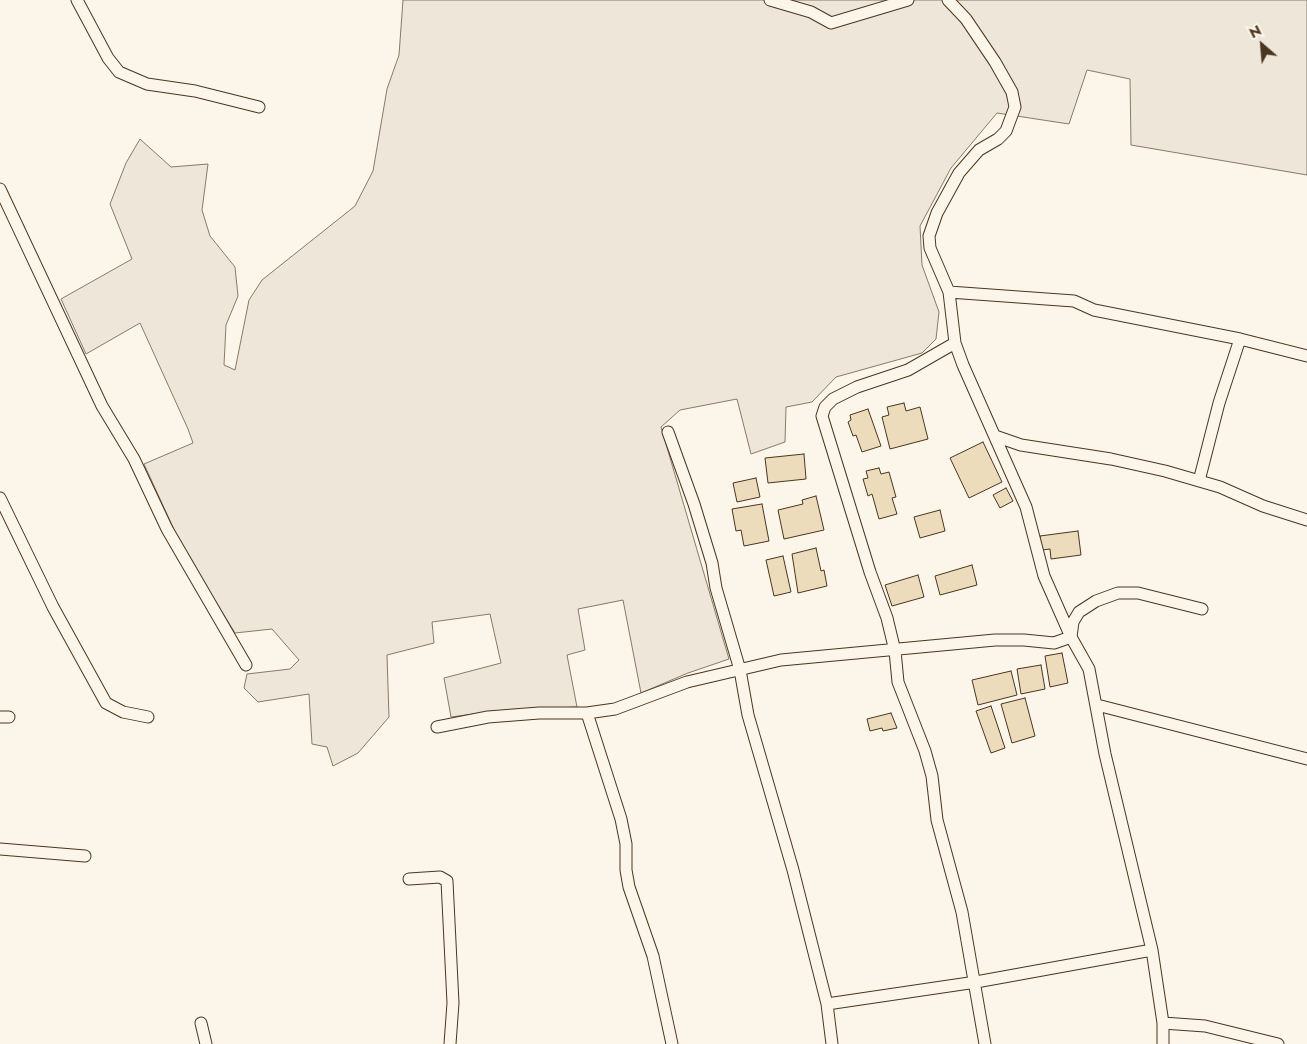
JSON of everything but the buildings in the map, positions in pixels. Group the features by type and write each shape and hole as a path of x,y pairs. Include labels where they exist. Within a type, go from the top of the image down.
{"street":[{"path":"77,0 108,58 119,72 147,84 195,91 259,108"},
{"path":"770,0 808,11 831,23 908,0"},
{"path":"948,0 966,19 995,62 1012,92 1015,107 1006,131 998,139 979,150 958,173 937,213 929,236 930,248 949,292 955,343 1026,507 1044,576 1071,637 1089,669 1105,754 1152,950 1163,1023 1164,1044"},
{"path":"0,189 39,267 102,406 134,459 167,529 246,665"},
{"path":"949,292 1074,301 1094,310 1240,339 1307,356"},
{"path":"1199,481 1219,403 1240,339"},
{"path":"955,343 908,370 858,387 833,399 824,408 822,416 870,572 888,618 895,651 898,682 925,751 932,776 936,820 962,912 976,982 985,1044"},
{"path":"668,432 707,545 716,588 740,670 748,715 793,870 827,1004 832,1044"},
{"path":"994,436 1021,445 1111,459 1199,481 1307,520"},
{"path":"1006,460 1021,445"},
{"path":"0,498 53,607 106,703 122,712 148,717"},
{"path":"1071,637 1073,622 1080,612 1096,601 1118,593 1138,593 1202,609"},
{"path":"437,727 488,717 538,713 587,713 615,709 686,682 780,660 819,655 895,651 918,646 995,640 1054,643 1071,637"},
{"path":"1097,705 1307,760"},
{"path":"587,713 621,819 626,844 626,870 629,887 653,956 672,1044"},
{"path":"0,849 15,848 85,856"},
{"path":"409,878 440,877 447,881 453,1003 450,1044"},
{"path":"827,1004 976,982 1152,950"},
{"path":"201,1023 206,1044"},
{"path":"1163,1023 1205,1026 1278,1044"}],"shaded area":[{"path":"403,0 1307,0 1307,175 1131,145 1130,79 1087,70 1069,124 997,113 951,168 920,226 922,265 939,312 936,339 922,353 836,377 812,402 786,407 785,442 751,454 737,399 680,410 661,427 729,659 688,673 641,693 623,600 578,609 585,650 567,655 577,707 496,711 451,717 444,678 501,663 490,614 432,622 434,643 387,655 389,717 358,753 333,766 327,747 312,744 309,694 258,702 244,688 247,674 290,669 299,660 272,629 235,633 182,547 144,464 193,443 140,323 86,354 61,299 132,259 110,204 126,163 140,139 171,167 208,164 202,210 210,236 235,267 238,296 226,325 224,365 235,370 249,300 262,280 355,206 373,171 387,89 399,55"}]}
